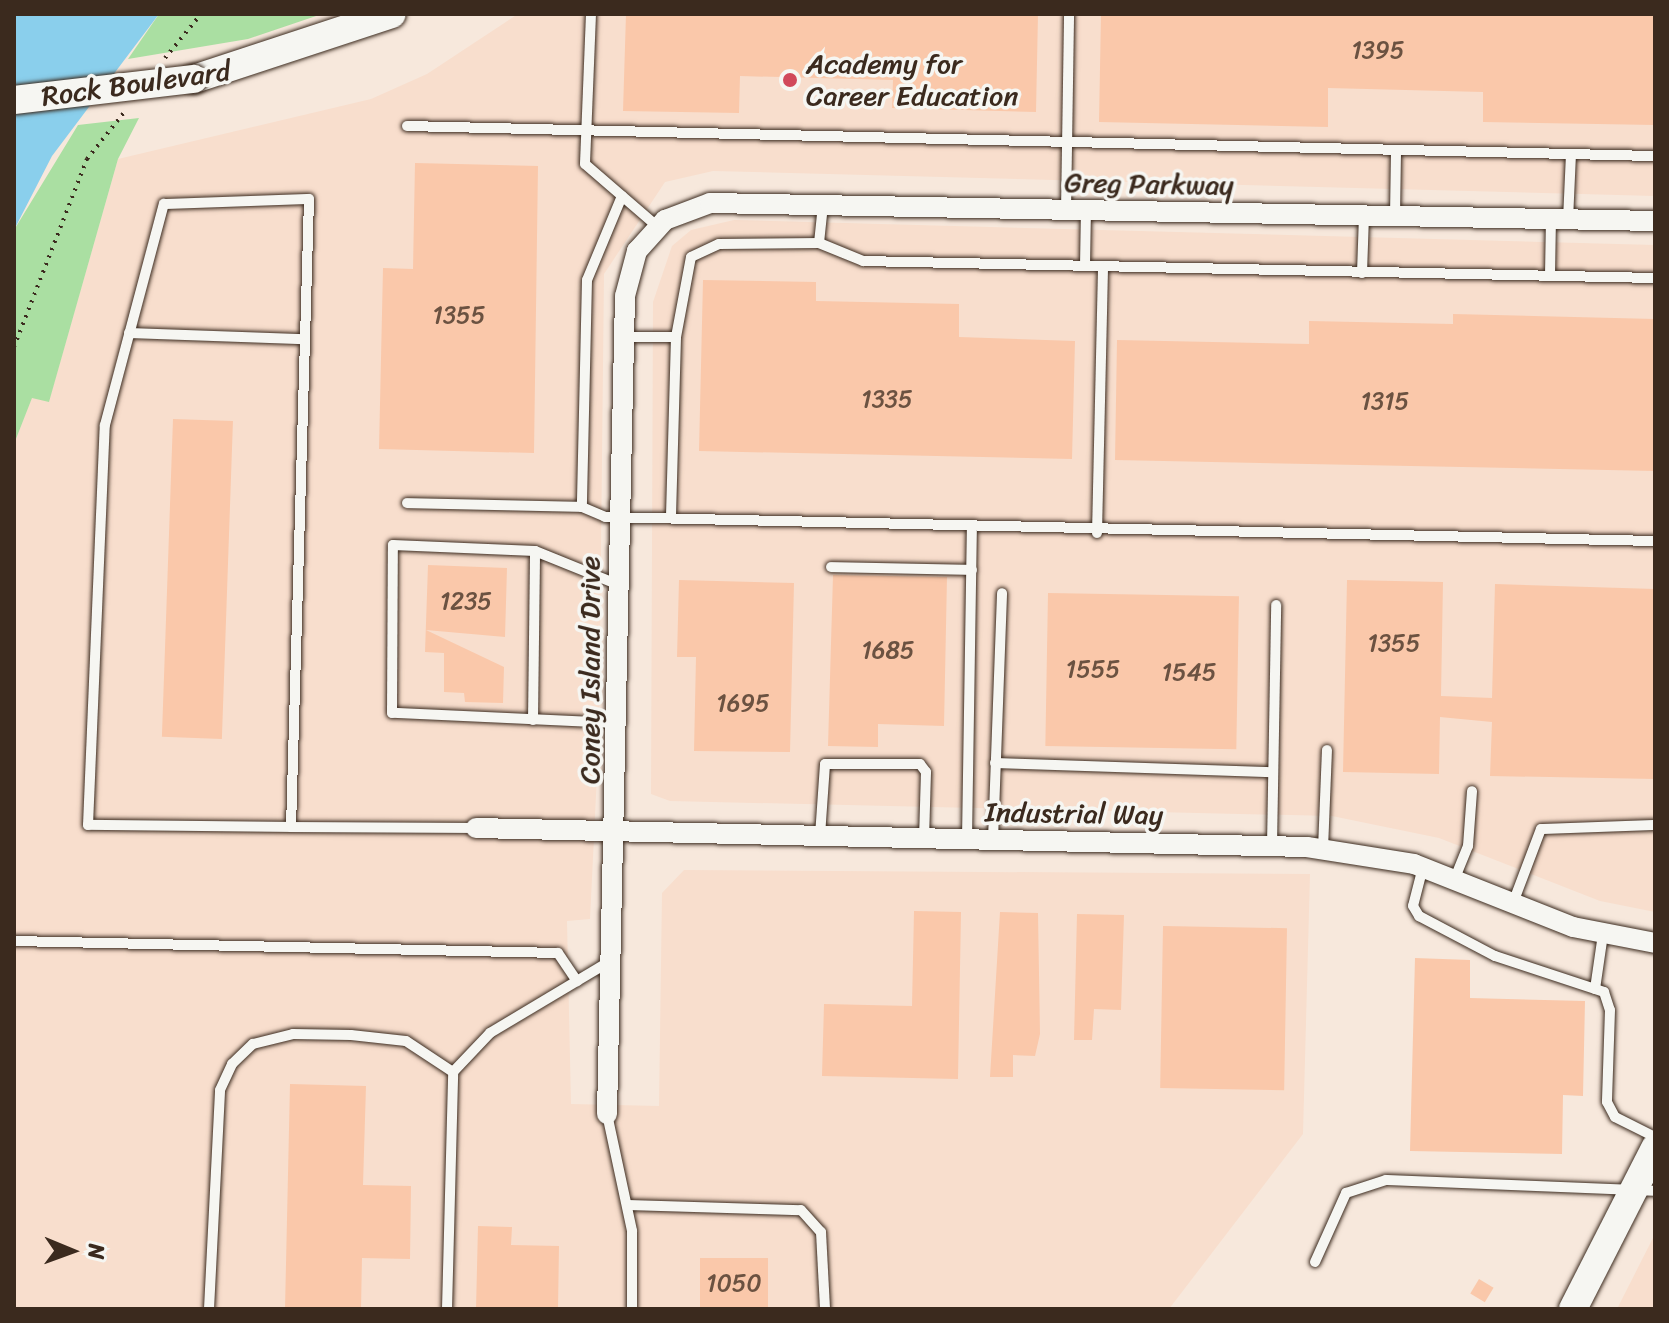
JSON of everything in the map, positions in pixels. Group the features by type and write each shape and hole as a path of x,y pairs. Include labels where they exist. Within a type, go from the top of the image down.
{"main road":[{"name":"Rock Boulevard","path":"14,100 194,79 392,14"},
{"path":"1573,1309 1645,1191 1655,1148"}],"street":[{"name":"Greg Parkway","path":"654,230 710,203 1655,221"},
{"name":"Coney Island Drive","path":"607,1114 607,963 616,830 618,518 627,274 654,230"},
{"name":"Industrial Way","path":"476,828 1323,849 1423,867 1603,934 1655,943"}],"lane":[{"path":"591,14 589,131 585,164 622,196 654,230"},
{"path":"1069,14 1066,142 1085,266"},
{"path":"407,126 1655,156"},
{"path":"1395,216 1396,150"},
{"path":"1550,275 1571,155"},
{"path":"582,507 587,280 622,196"},
{"path":"291,827 309,199 164,204 105,425 88,825 291,827 476,828"},
{"path":"819,243 823,205"},
{"path":"1362,273 1364,216"},
{"path":"671,518 676,337 691,257 719,244 819,243 863,261 1655,278"},
{"path":"1097,533 1103,267"},
{"path":"129,333 305,339"},
{"path":"624,337 676,337"},
{"path":"407,503 582,507 618,518 1097,533 1655,541"},
{"path":"967,839 972,529"},
{"path":"618,723 392,713 393,545 535,551 619,585"},
{"path":"533,720 535,551"},
{"path":"831,567 972,570"},
{"path":"993,840 1002,593"},
{"path":"1272,846 1276,605"},
{"path":"1323,849 1327,750"},
{"path":"995,763 1273,772"},
{"path":"820,836 825,764 920,764 926,772 924,838"},
{"path":"1455,878 1468,846 1472,791"},
{"path":"1513,903 1541,829 1655,825"},
{"path":"1423,867 1413,906 1419,916 1495,956 1595,989 1610,1010 1607,1102 1615,1117 1655,1137"},
{"path":"1595,989 1603,934"},
{"path":"14,941 558,953 577,981"},
{"path":"447,1309 453,1072 490,1033 607,963"},
{"path":"209,1309 220,1090 232,1064 253,1044 293,1034 351,1035 406,1041 453,1072"},
{"path":"607,1114 628,1205 632,1309"},
{"path":"1315,1262 1346,1193 1386,1180 1645,1191"},
{"path":"628,1205 801,1210 823,1242 825,1309"}],"path":[{"path":"163,62 201,14"},
{"path":"14,347 87,159 136,97"}],"shaded area":[{"path":"518,14 1655,14 1655,196 713,171 665,182 604,274 599,734 590,919 567,921 571,1104 659,1106 662,893 684,870 1310,874 1303,1134 1169,1309 14,1309 14,444 32,397 49,401 118,159 371,99 427,74"},
{"path":"734,220 1655,245 1655,912 1600,901 1439,838 1332,816 670,801 651,794 653,302 672,246 691,230"},
{"path":"1655,1234 1655,1309 1617,1309"}],"green space":[{"path":"159,14 322,14 248,39 128,59"},
{"path":"139,118 118,159 49,402 32,398 14,444 14,230 78,125"}],"water":[{"path":"14,14 159,14 52,156 14,230"}],"building":[{"path":"626,14 1038,14 1036,112 892,108 893,80 740,76 739,113 623,111"},
{"path":"1101,14 1655,14 1655,125 1483,122 1483,92 1328,88 1328,127 1099,122"},
{"path":"415,163 538,166 534,453 379,449 383,268 413,269"},
{"path":"703,280 816,282 816,301 959,304 959,337 1075,341 1072,459 699,451"},
{"path":"1453,314 1655,319 1655,471 1115,460 1117,340 1309,344 1309,321 1453,324"},
{"path":"173,419 233,421 222,739 162,737"},
{"path":"428,565 507,568 505,637 426,630 504,667 503,703 465,702 464,693 444,692 444,653 425,652"},
{"path":"833,575 947,577 944,726 878,724 878,747 828,746"},
{"path":"679,580 794,583 790,752 694,751 696,657 677,657"},
{"path":"1347,580 1443,582 1441,696 1492,698 1495,584 1655,589 1655,779 1490,776 1492,722 1440,717 1439,774 1343,772"},
{"path":"1048,593 1239,596 1236,749 1045,746"},
{"path":"914,911 961,912 958,1079 822,1076 824,1004 912,1006"},
{"path":"1000,912 1038,913 1040,1034 1035,1056 1013,1055 1013,1077 990,1077"},
{"path":"1077,914 1124,915 1121,1010 1094,1009 1092,1040 1074,1040"},
{"path":"1163,926 1287,928 1284,1090 1160,1088"},
{"path":"1415,958 1470,960 1470,998 1585,1001 1583,1096 1563,1095 1562,1154 1410,1151"},
{"path":"290,1084 366,1086 363,1185 411,1186 410,1259 362,1258 361,1309 285,1309"},
{"path":"478,1226 512,1227 511,1245 559,1246 558,1309 476,1309"},
{"path":"700,1258 768,1258 768,1309 700,1309"},
{"path":"1479,1279 1494,1288 1485,1302 1470,1294"}],"place":[{"name":"Academy for Career Education","path":"790,80"}]}
